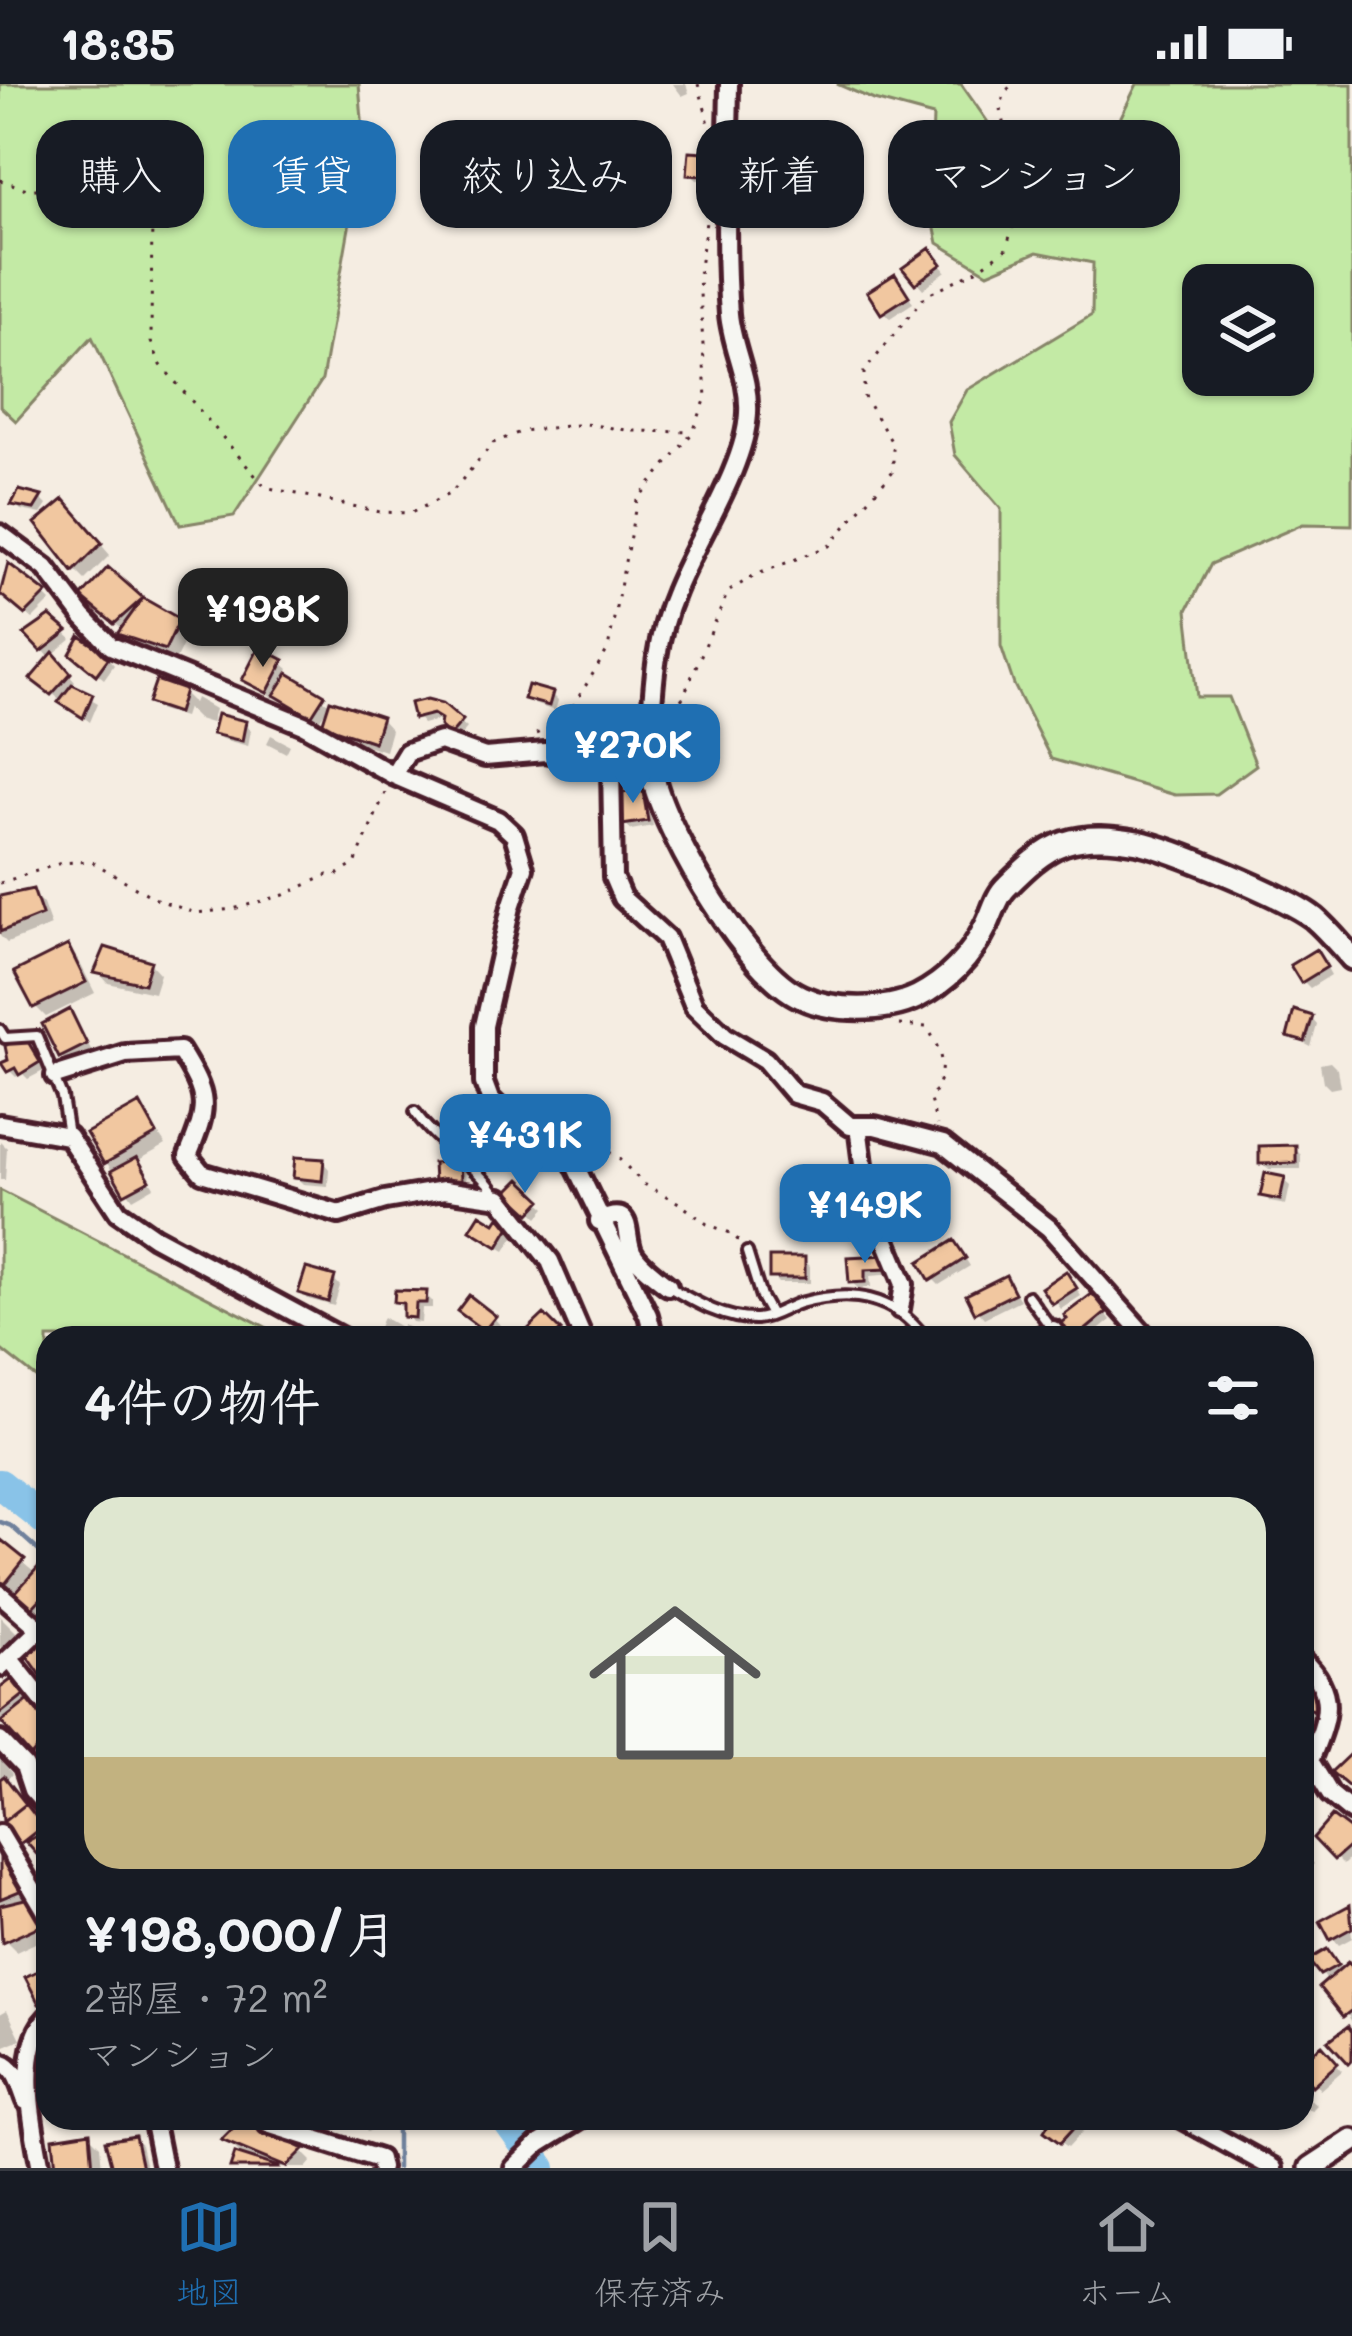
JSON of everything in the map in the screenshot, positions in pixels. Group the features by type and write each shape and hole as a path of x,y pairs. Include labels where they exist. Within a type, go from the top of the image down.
{"street":[{"path":"729,84 726,275 730,328 744,369 748,416 731,472 661,632 650,736 652,778 666,816 737,936 767,974 801,998 838,1007 876,1007 915,998 962,966 1002,891 1036,860 1062,843 1096,837 1142,843 1263,891 1312,917 1352,958"},
{"path":"0,534 46,568 111,646 304,725 393,775 498,820 514,836 524,868 484,1026 484,1083 490,1099 522,1131 552,1138 567,1154 651,1326"},
{"path":"611,767 650,736"},
{"path":"393,775 407,752 440,741 485,757 545,752 611,767"},
{"path":"611,767 613,877 622,898 666,938 694,1006 725,1036 765,1060 794,1094 823,1102 850,1126 875,1126 943,1144 1049,1228 1136,1326"},
{"path":"55,1076 125,1054 179,1052 204,1090 205,1115 188,1156 202,1173 339,1214 444,1190 500,1198 550,1261 578,1326"},
{"path":"0,1124 68,1136 118,1213 320,1326"},
{"path":"858,1126 867,1195 904,1284 900,1310"},
{"path":"599,1221 611,1216 628,1223 633,1255 668,1286"},
{"path":"0,1594 36,1626"},
{"path":"36,1633 5,1663 36,1695"},
{"path":"1314,1671 1327,1702 1327,1719 1314,1751"},
{"path":"0,1741 24,1766 36,1794"},
{"path":"1314,1767 1330,1793 1352,1812"},
{"path":"0,1834 36,1895"},
{"path":"36,2029 31,2113 41,2168"},
{"path":"0,2062 16,2075 31,2113"},
{"path":"155,2130 163,2168"},
{"path":"287,2130 379,2159 381,2168"},
{"path":"516,2166 562,2130"},
{"path":"1204,2130 1273,2168"},
{"path":"1311,2168 1352,2141"}],"lane":[{"path":"0,1030 4,1038 37,1036 55,1076 68,1136"},
{"path":"415,1112 431,1136 470,1164 500,1198"},
{"path":"747,1252 771,1315"},
{"path":"668,1286 722,1313 755,1319 798,1303 857,1295 878,1298 900,1310 914,1326"},
{"path":"1028,1296 1044,1326"}],"path":[{"path":"698,84 708,120"},
{"path":"650,736 668,721 683,697 728,592 753,576 829,547 893,471 893,444 864,397 864,372 926,295 976,270 1006,248 1021,200 1000,110 1012,84"},
{"path":"0,180 30,190 104,177 128,184 152,207 151,342 161,364 265,487 361,508 411,513 451,493 493,443 523,431 585,424 693,432"},
{"path":"525,739 564,721 608,649 637,500 693,432 706,398 699,276 705,228"},
{"path":"0,884 61,863 91,861 156,899 195,913 233,909 284,895 355,864 393,775"},
{"path":"894,1025 927,1028 940,1048 944,1077 930,1100 943,1144"},
{"path":"567,1154 598,1147 615,1155 644,1184 707,1224 734,1234 747,1252"}],"green space":[{"path":"0,84 359,84 362,120 228,120 228,228 349,228 322,380 234,516 180,525 92,337 16,421 0,406"},
{"path":"837,84 961,84 986,120 933,120 933,116"},
{"path":"1137,84 1352,84 1352,525 1303,524 1211,564 1187,610 1197,697 1229,697 1256,765 1216,794 1175,795 1051,759 1014,685 1001,646 1001,509 955,455 949,422 967,390 1092,315 1093,263 1037,252 988,273 938,243 935,228 1180,228 1180,120 1119,120"},
{"path":"0,1190 265,1326 36,1326 36,1378 0,1349"}],"building":[{"path":"689,151 696,151 696,176 687,175"},
{"path":"930,248 942,264 915,284 902,268"},
{"path":"895,274 909,296 881,314 867,292"},
{"path":"19,490 42,496 34,509 11,505"},
{"path":"64,499 102,543 73,572 35,523"},
{"path":"8,563 47,593 25,615 0,594"},
{"path":"108,567 143,598 114,624 81,597"},
{"path":"143,598 180,619 165,650 117,634"},
{"path":"50,616 68,631 41,652 24,634"},
{"path":"80,636 110,656 96,675 70,654"},
{"path":"259,647 284,660 267,693 242,680"},
{"path":"53,652 71,673 51,695 30,679"},
{"path":"288,673 325,695 311,717 274,695"},
{"path":"156,680 185,690 178,713 148,703"},
{"path":"72,684 93,694 83,718 58,702"},
{"path":"528,685 553,692 549,706 524,699"},
{"path":"427,699 443,703 463,720 450,735 433,714 414,719 410,703"},
{"path":"330,700 382,717 374,742 322,725"},
{"path":"217,714 246,721 242,741 212,734"},
{"path":"641,780 648,821 622,825 617,794 638,790"},
{"path":"33,889 42,915 0,932 0,896"},
{"path":"68,945 86,982 33,1008 14,972"},
{"path":"105,947 151,961 144,984 94,973"},
{"path":"1316,949 1327,967 1301,983 1290,965"},
{"path":"70,1009 87,1044 59,1058 42,1024"},
{"path":"1294,1010 1313,1016 1305,1042 1287,1037"},
{"path":"24,1035 40,1062 19,1075 15,1068 7,1072 1,1063 8,1060 5,1046"},
{"path":"140,1103 157,1134 104,1164 86,1133"},
{"path":"1296,1145 1296,1163 1259,1164 1259,1146"},
{"path":"137,1157 150,1180 124,1194 111,1171"},
{"path":"295,1157 324,1159 322,1181 293,1178"},
{"path":"460,1161 461,1180 434,1182 433,1163"},
{"path":"1265,1173 1285,1177 1280,1200 1260,1196"},
{"path":"520,1179 542,1200 530,1213 507,1192"},
{"path":"480,1214 511,1225 498,1247 470,1230"},
{"path":"954,1240 966,1258 930,1281 919,1262"},
{"path":"888,1255 889,1269 865,1270 865,1282 849,1283 847,1257"},
{"path":"769,1257 805,1257 805,1278 769,1278"},
{"path":"306,1268 335,1276 328,1302 298,1293"},
{"path":"1066,1271 1077,1288 1052,1304 1041,1288"},
{"path":"1006,1275 1015,1293 975,1313 966,1295"},
{"path":"395,1290 427,1291 426,1303 416,1303 415,1318 403,1317 403,1303 394,1302"},
{"path":"1093,1293 1107,1312 1090,1326 1060,1326 1067,1319 1064,1315"},
{"path":"469,1295 496,1316 488,1326 477,1326 457,1311"},
{"path":"544,1314 556,1326 531,1326"},
{"path":"0,1539 25,1559 5,1584 0,1581"},
{"path":"36,1569 36,1604 32,1608 15,1593"},
{"path":"36,1645 36,1668 26,1654"},
{"path":"12,1679 25,1694 0,1714 0,1688"},
{"path":"1314,1688 1325,1702 1314,1709"},
{"path":"30,1699 36,1705 36,1750 31,1756 1,1722"},
{"path":"1352,1752 1352,1784 1349,1787 1331,1772"},
{"path":"4,1776 26,1804 3,1822 0,1779"},
{"path":"26,1804 36,1817 36,1831 20,1844 3,1822"},
{"path":"1332,1816 1352,1831 1352,1844 1334,1860 1314,1837"},
{"path":"0,1850 32,1886 0,1899"},
{"path":"33,1897 36,1928 2,1943 0,1905"},
{"path":"1350,1905 1352,1928 1330,1940 1320,1921"},
{"path":"1327,1949 1338,1965 1320,1975 1314,1957"},
{"path":"1348,1962 1352,2010 1343,2017 1319,1987"},
{"path":"36,1972 36,1998 25,1977"},
{"path":"1348,2026 1352,2032 1349,2064 1328,2041"},
{"path":"1322,2045 1338,2063 1314,2084 1314,2051"},
{"path":"231,2130 265,2130 304,2149 286,2167 221,2140"},
{"path":"1045,2130 1072,2130 1060,2143"},
{"path":"90,2132 93,2168 56,2168 53,2138"},
{"path":"135,2136 142,2168 112,2168 105,2141"},
{"path":"235,2153 279,2167 279,2168 230,2168"}],"waterway":[{"path":"0,1484 36,1513"},
{"path":"0,1522 36,1548"},
{"path":"397,2130 397,2168"},
{"path":"514,2130 541,2168"}]}
